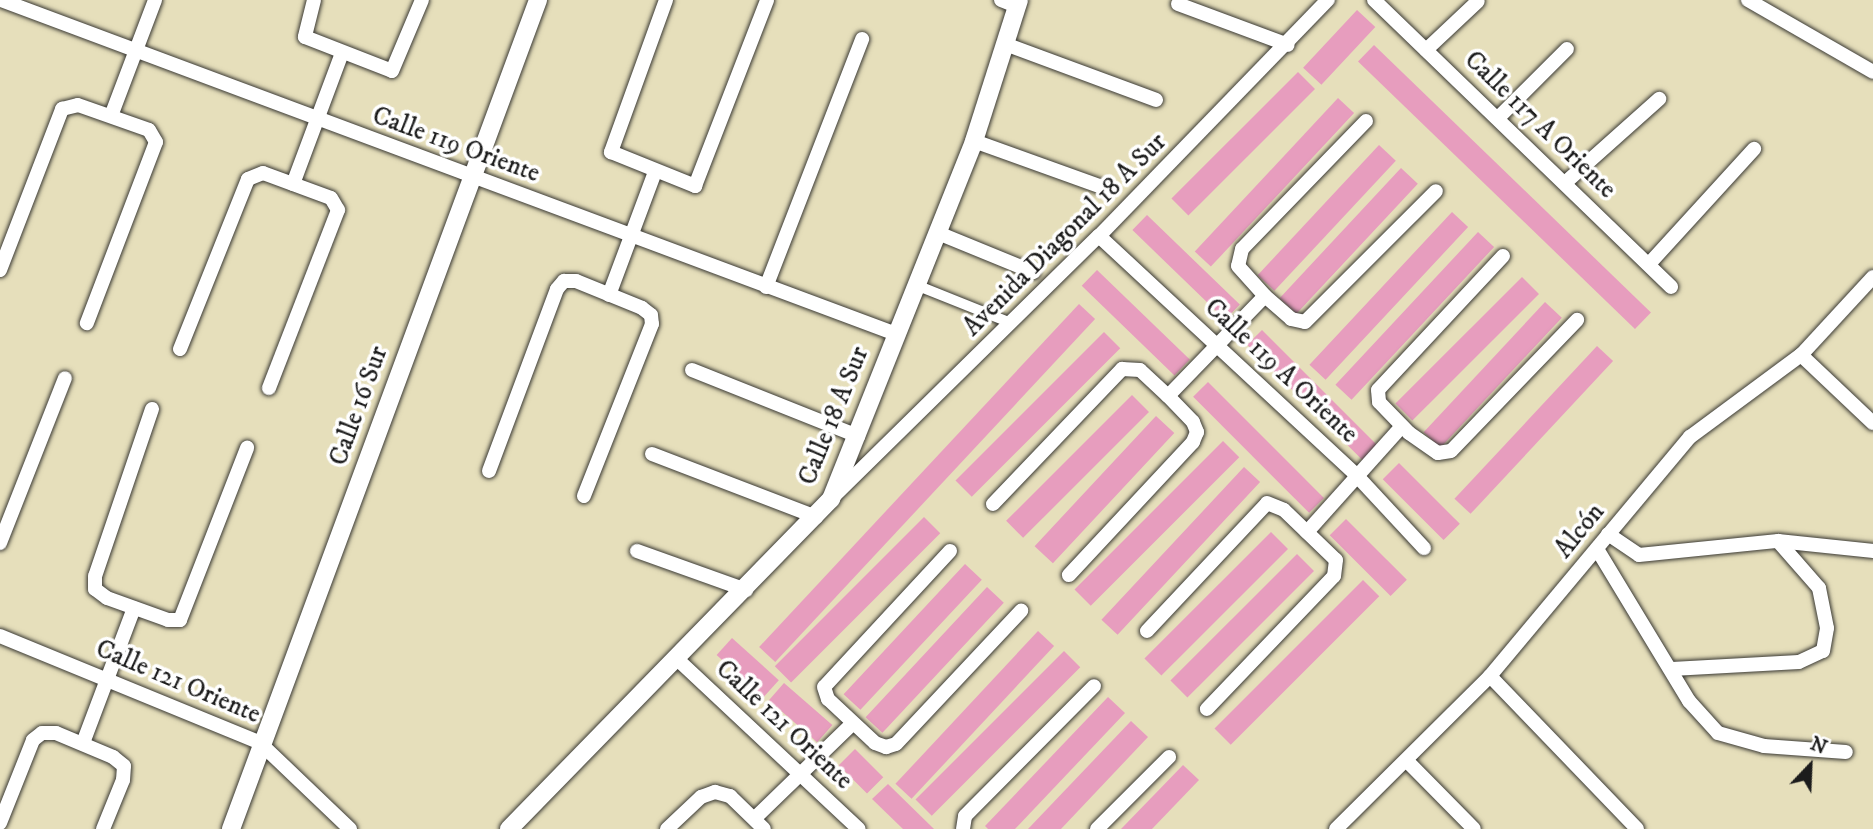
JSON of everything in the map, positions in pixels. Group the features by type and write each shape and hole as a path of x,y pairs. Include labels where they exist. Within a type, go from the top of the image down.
{"street":[{"name":"Calle 119 Oriente","path":"1,0 317,120 632,233 766,288 896,334"},
{"path":"111,116 155,0"},
{"path":"314,0 304,37 342,54 392,71 422,0"},
{"name":"Calle 16 Sur","path":"230,829 259,742 337,545 470,176 538,0"},
{"path":"666,0 611,152 695,186 700,180 767,0"},
{"name":"Avenida Diagonal 18 A Sur","path":"831,499 1099,236 1288,46 1328,0"},
{"name":"Calle 117 A Oriente","path":"1374,0 1499,117 1671,286"},
{"path":"1748,0 1873,72"},
{"path":"1426,50 1478,1"},
{"name":"Calle 18 A Sur","path":"509,829 676,658 747,590 831,499 974,141 1005,44 1012,2"},
{"path":"1178,4 1288,46"},
{"path":"766,288 862,40"},
{"path":"1005,44 1156,100"},
{"path":"1499,117 1567,49"},
{"path":"293,184 342,54"},
{"path":"1566,182 1660,99"},
{"path":"0,270 62,109 78,105 149,130 156,142 87,323"},
{"path":"1366,121 1242,249 1238,266 1265,296 1298,323 1311,319 1436,191"},
{"path":"974,141 1102,187"},
{"path":"1649,264 1754,149"},
{"path":"609,295 655,172"},
{"path":"180,349 248,179 263,173 331,198 338,210 268,388"},
{"path":"939,233 1033,272"},
{"name":"Calle 119 A Oriente","path":"1099,236 1217,343 1357,477 1424,548"},
{"path":"1503,257 1382,383 1379,402 1429,450 1451,451 1577,320"},
{"name":"Alcón","path":"1336,829 1490,676 1690,437 1801,355 1872,278"},
{"path":"489,471 557,289 564,281 576,281 642,308 651,315 652,324 584,496"},
{"path":"916,285 1011,323"},
{"path":"1168,396 1265,296"},
{"path":"1801,355 1873,423"},
{"path":"993,504 1122,369 1140,370 1168,396 1193,422 1197,432 1193,442 1069,575"},
{"path":"692,370 858,436"},
{"path":"0,543 65,378"},
{"path":"152,409 95,576 95,589 134,608 167,620 180,620 186,612 247,447"},
{"path":"1307,532 1402,426"},
{"path":"652,454 816,517"},
{"path":"1147,631 1259,508 1277,505 1336,560 1334,576 1207,709"},
{"path":"1608,534 1639,555 1778,541 1873,551"},
{"path":"1672,669 1799,662 1823,651 1827,628 1819,588 1778,541"},
{"path":"1597,550 1672,669 1689,701 1718,733 1764,747 1846,752"},
{"path":"637,551 747,590"},
{"path":"950,551 824,687 828,699 875,743 886,747 896,744 1021,611"},
{"path":"83,743 134,608"},
{"name":"Calle 121 Oriente","path":"0,636 106,677 259,742 351,829"},
{"name":"Calle 121 Oriente","path":"676,658 859,829"},
{"path":"1490,676 1637,829"},
{"path":"963,829 965,816 1094,686"},
{"path":"667,829 701,797 715,792 730,796 759,824 802,774 853,723"},
{"path":"0,823 33,740 42,733 56,733 83,743 124,766 123,780 103,829"},
{"path":"1097,829 1169,757"},
{"path":"1407,761 1474,829"}],"building":[{"path":"1357,10 1375,27 1321,85 1303,68"},
{"path":"1374,45 1651,312 1635,329 1358,62"},
{"path":"1298,72 1315,89 1188,216 1171,199"},
{"path":"1338,98 1354,113 1211,267 1195,252"},
{"path":"1379,145 1396,161 1274,291 1258,275"},
{"path":"1401,168 1418,184 1296,314 1280,298"},
{"path":"1452,212 1468,227 1326,380 1309,365"},
{"path":"1147,215 1240,305 1225,320 1132,230"},
{"path":"1478,232 1494,247 1352,400 1335,385"},
{"path":"1097,270 1190,360 1175,375 1082,286"},
{"path":"1522,277 1539,294 1412,421 1395,404"},
{"path":"1545,302 1562,318 1440,448 1424,432"},
{"path":"1079,304 1095,319 775,662 759,647"},
{"path":"1262,330 1377,445 1362,460 1247,345"},
{"path":"1104,332 1120,348 972,497 956,480"},
{"path":"1597,346 1613,361 1471,514 1454,499"},
{"path":"1208,382 1324,498 1309,513 1193,397"},
{"path":"1132,395 1149,412 1023,538 1006,521"},
{"path":"1156,416 1174,433 1053,563 1035,546"},
{"path":"1223,441 1239,457 1091,606 1075,589"},
{"path":"1399,463 1460,524 1444,540 1383,479"},
{"path":"1244,467 1260,482 1118,635 1101,620"},
{"path":"924,517 940,533 791,682 775,666"},
{"path":"1346,519 1407,580 1391,596 1330,535"},
{"path":"1271,532 1288,549 1161,676 1144,659"},
{"path":"1297,554 1314,571 1187,698 1170,681"},
{"path":"965,564 982,580 860,710 844,694"},
{"path":"1363,580 1379,596 1231,745 1215,728"},
{"path":"987,587 1004,603 882,733 866,717"},
{"path":"1038,631 1054,646 912,799 895,784"},
{"path":"732,638 779,680 763,697 717,655"},
{"path":"1064,651 1080,667 932,816 916,799"},
{"path":"784,683 832,725 817,742 769,700"},
{"path":"1108,697 1125,713 1015,829 988,829 985,826"},
{"path":"1131,721 1148,737 1061,829 1028,829"},
{"path":"855,749 883,777 867,794 839,765"},
{"path":"1183,765 1199,780 1152,829 1121,829"},
{"path":"888,784 934,829 903,829 872,799"}]}
